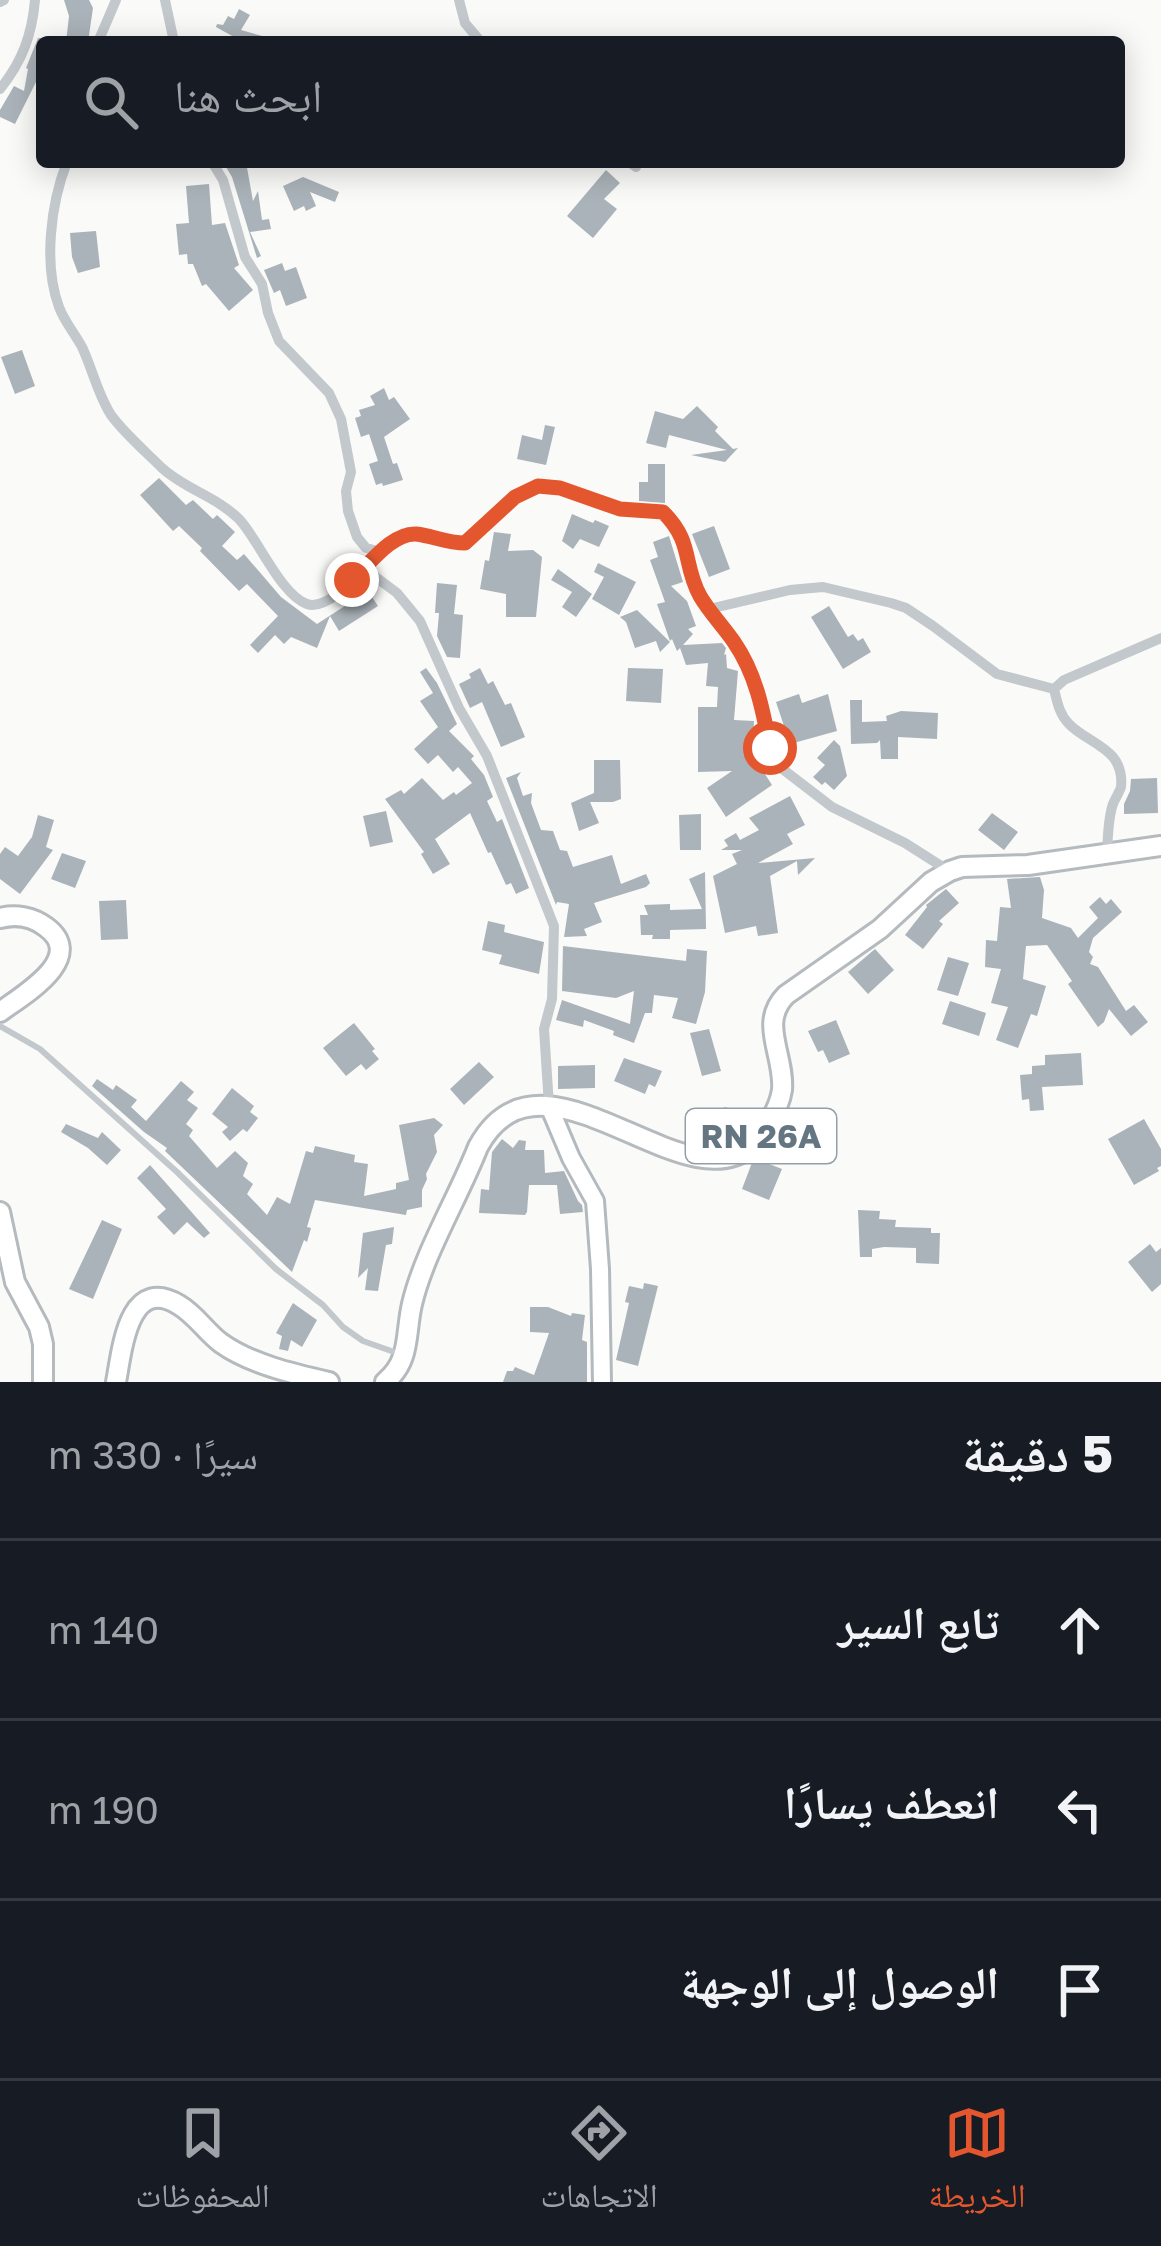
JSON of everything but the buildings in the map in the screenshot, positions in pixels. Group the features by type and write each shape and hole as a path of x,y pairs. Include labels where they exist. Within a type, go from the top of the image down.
{"main road":[{"path":"950,871 1028,866 1161,846"},
{"name":"RN 26A","path":"548,1106 604,1121 694,1157 742,1154 756,1143 779,1106 782,1088 773,1026 775,1006 950,871"},
{"path":"0,918 42,923 56,935 60,953 47,976 0,1012"},
{"path":"385,1382 404,1356 422,1275 487,1131 520,1108 548,1106"},
{"path":"0,1212 15,1282 39,1327 43,1382"},
{"path":"116,1382 129,1321 142,1303 152,1299 175,1302 236,1352 328,1382"}],"street":[{"path":"0,89 28,42 35,0"},
{"path":"101,36 116,0"},
{"path":"164,0 172,36"},
{"path":"459,0 465,23 476,36"},
{"path":"66,168 52,233 52,270 59,307 110,414 166,471 230,510 247,527 277,575 308,604 334,597 398,538 415,534 465,543 515,497 538,486 560,488 620,509 663,512 684,539 692,578 751,675 776,764 832,807 950,871"},
{"path":"216,168 244,257 262,284 279,341 329,393 341,419 351,472 348,511 357,537 366,548 382,552"},
{"path":"364,569 397,593 420,621 459,708 487,756 554,926 552,999 544,1029 548,1106 595,1201 602,1382"},
{"path":"709,609 823,587 906,608 997,674 1054,689"},
{"path":"1054,689 1064,680 1161,638"},
{"path":"1054,689 1058,709 1069,724 1102,745 1118,768 1121,787 1111,807 1107,852"}],"lane":[{"path":"0,1026 40,1049 344,1327 363,1341 404,1356"}],"route":[{"path":"352,580 398,538 415,534 465,543 515,497 538,486 560,488 620,509 663,512 684,539 701,597 751,675 761,699 770,748"}]}
